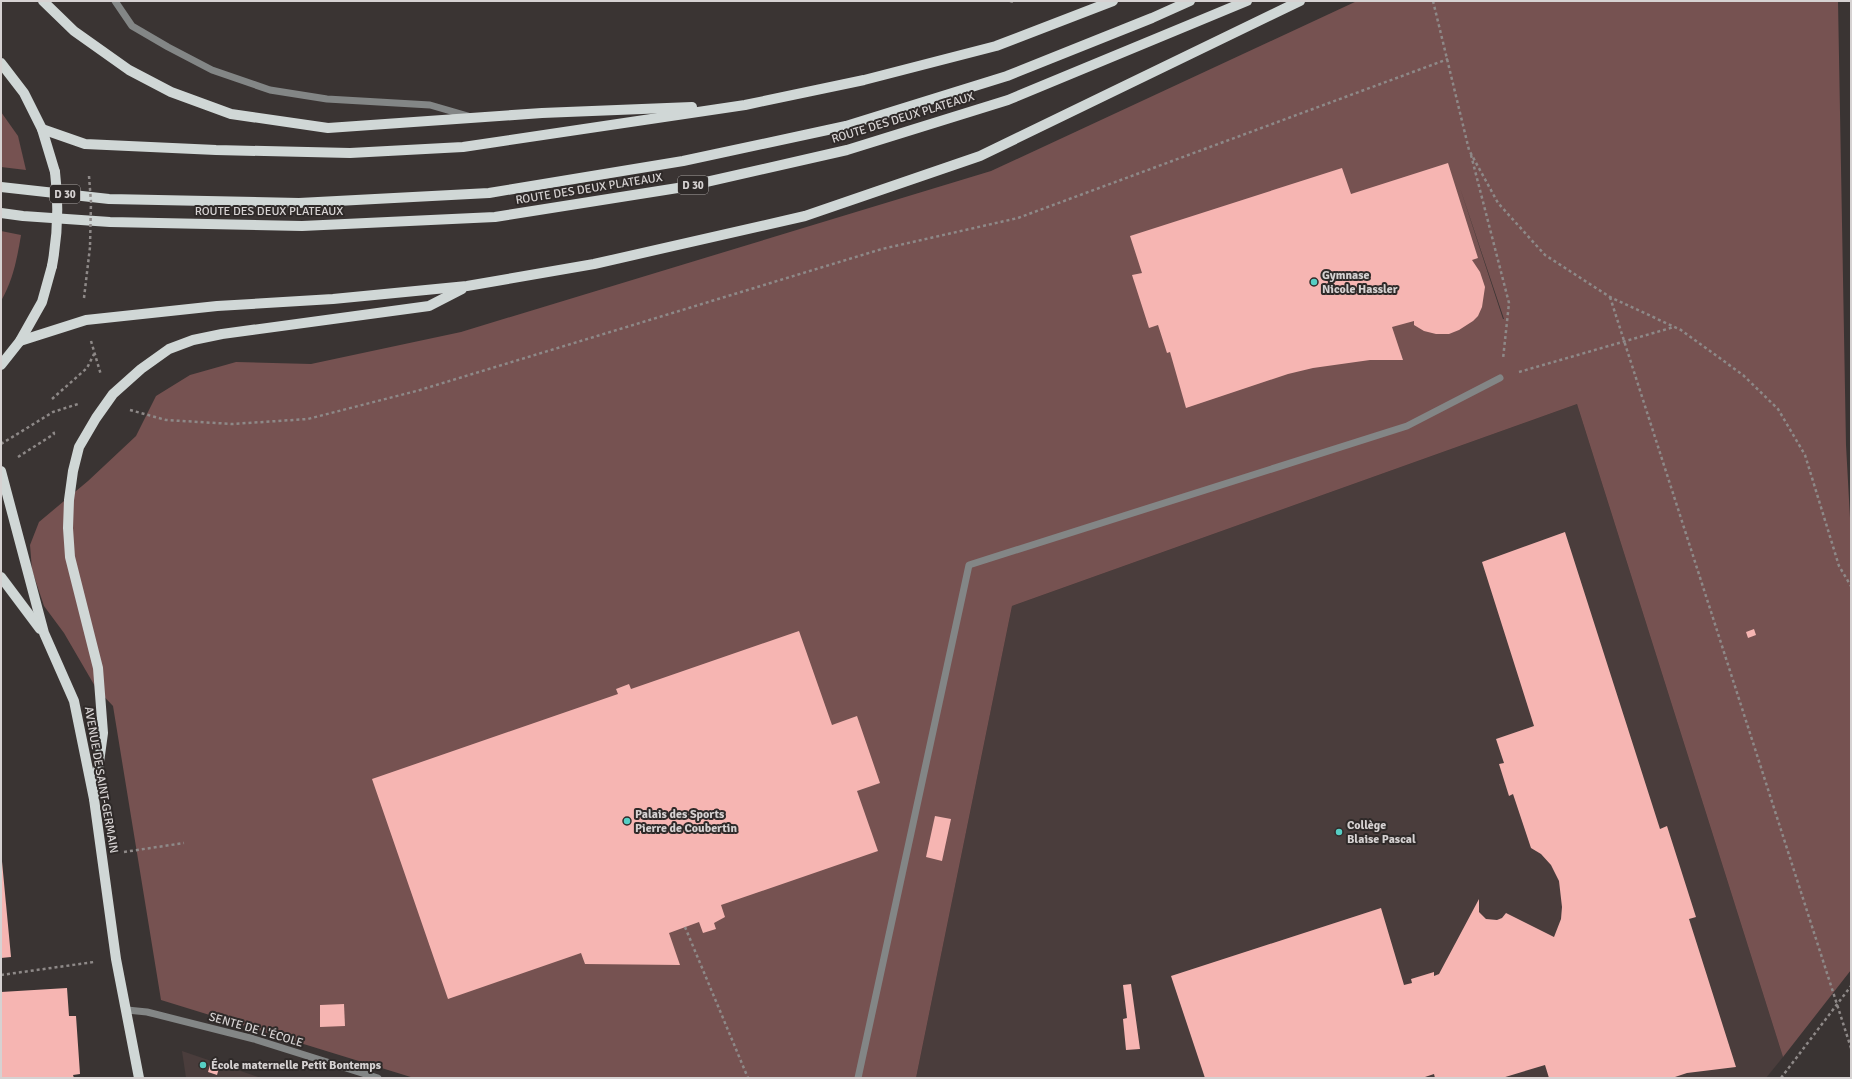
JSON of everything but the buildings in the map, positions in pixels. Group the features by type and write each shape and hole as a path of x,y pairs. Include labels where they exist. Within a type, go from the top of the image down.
{"main road":[{"path":"43,1 74,31 129,70 171,92 231,114 328,128 542,113 745,105"},
{"path":"42,129 85,144 216,150 350,153 463,147 745,105 864,80 996,46 1113,1"},
{"name":"ROUTE DES DEUX PLATEAUX","path":"1,186 109,199 299,203 489,193 683,161 846,126 1007,76 1152,18 1190,1"},
{"name":"ROUTE DES DEUX PLATEAUX","path":"1,213 110,222 302,226 495,217 684,187 847,150 1008,100 1247,1"},
{"path":"20,342 86,320 217,306 333,299 467,286 594,264 805,216 980,156 1300,1"},
{"path":"1,63 24,93 42,129 55,172 58,217 58,237 42,302 20,342 1,365"},
{"path":"94,799 103,733 98,668 70,557 68,528 69,500 76,459 80,448 100,412 113,394 153,359 169,350 193,340 222,334 429,306 467,286"},
{"name":"AVENUE DE SAINT-GERMAIN","path":"1,471 44,633 74,702 94,799 116,959 139,1078"},
{"path":"1,577 44,633"}],"street":[{"path":"115,1 132,26 168,48 212,70 270,90 328,99 430,105 474,118"},
{"path":"858,1078 969,565 1407,426 1500,378"},
{"name":"SENTE DE L'ÉCOLE","path":"127,1010 147,1012 254,1039 378,1078"}],"path":[{"path":"1010,1 1014,2"},
{"path":"1433,1 1509,303 1500,378 1624,343 1674,327"},
{"path":"1,444 53,412 76,404 89,406 106,416 127,409 166,420 232,424 308,419 420,390 882,249 1018,218 1448,59"},
{"path":"1470,150 1498,203 1545,255 1610,298 1681,330 1743,375 1778,409 1805,455 1839,566 1851,586"},
{"path":"83,305 90,247 91,202 89,176"},
{"path":"1610,298 1851,1048"},
{"path":"90,337 102,379"},
{"path":"52,399 87,368 94,354"},
{"path":"12,460 54,434 53,429"},
{"path":"122,853 184,843"},
{"path":"685,927 748,1078"},
{"path":"1,975 116,959"},
{"path":"1781,1078 1851,986"}],"shaded area":[{"path":"1357,1 1838,1 1846,445 1851,536 1851,970 1783,1057 1577,404 1012,606 916,1078 414,1078 161,1000 113,706 96,688 64,633 44,606 32,570 30,545 39,522 88,481 136,436 156,396 190,375 236,362 311,364 461,332 991,171","holes":["1460,188 1504,319 1503,319"]},
{"path":"1,112 18,136 26,170 1,167"},
{"path":"1,231 21,235 14,269 9,285 1,301"},
{"name":"Collège Blaise Pascal","path":"1577,404 1783,1057 1766,1078 916,1078 1012,606"},
{"name":"École maternelle Petit Bontemps","path":"182,1051 261,1078 186,1078"}],"place":[{"name":"Gymnase Nicole Hassler","path":"1314,282"},
{"name":"Palais des Sports Pierre de Coubertin","path":"627,821"},
{"name":"Collège Blaise Pascal","path":"1339,832"},
{"name":"École maternelle Petit Bontemps","path":"203,1065"}]}
